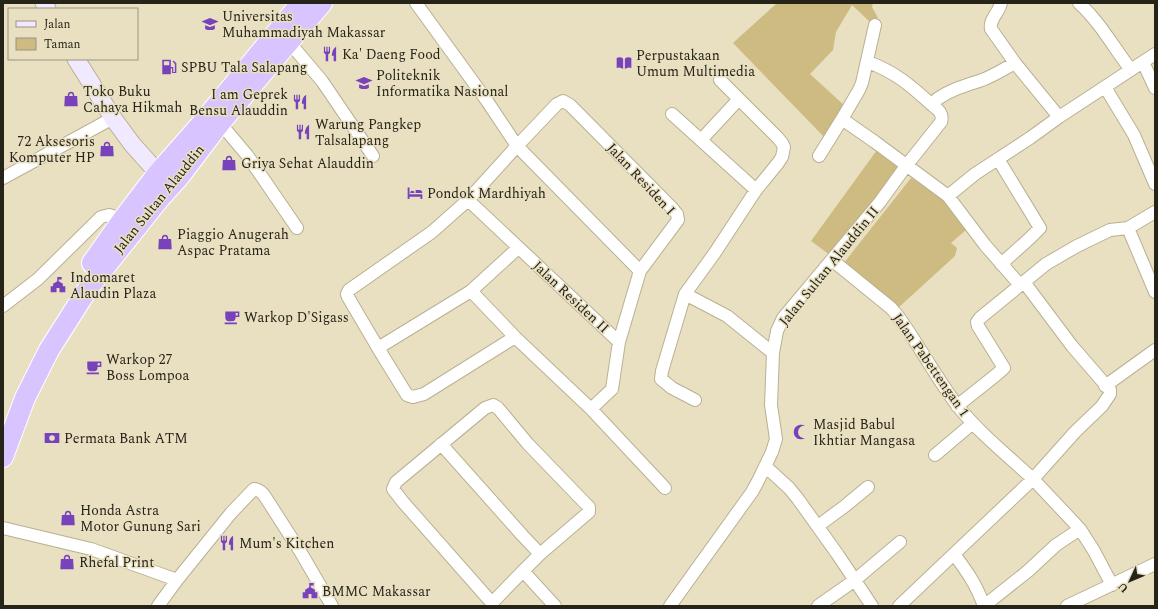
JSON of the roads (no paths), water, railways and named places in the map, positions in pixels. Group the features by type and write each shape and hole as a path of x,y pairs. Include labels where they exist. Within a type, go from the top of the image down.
{"highway":[{"name":"Jalan Sultan Alauddin","path":"3,457 25,398 49,350 84,284 123,219 158,172 202,123 301,3"},
{"name":"Jalan Sultan Alauddin","path":"3,425 32,357 51,324 84,284 179,177 220,123 322,3"}],"main road":[{"path":"77,60 113,118 132,144 158,172"}],"street":[{"path":"416,3 487,101 517,146 640,271"},
{"path":"1001,3 1000,8 990,23 991,29 1015,63 1059,117"},
{"path":"1079,3 1090,14 1131,70"},
{"path":"819,156 859,90 868,62 875,25"},
{"path":"289,42 322,81 373,156"},
{"path":"948,196 975,174 1155,54"},
{"path":"868,62 888,70 907,82 932,104 938,97 947,92 980,81 1015,63"},
{"path":"1143,62 1155,88"},
{"path":"695,400 672,388 661,379 662,371 685,294 714,254 756,190 778,163 784,147 778,138 720,80"},
{"path":"1105,87 1134,135 1155,184"},
{"path":"700,140 739,99"},
{"name":"Jalan Residen I","path":"517,146 557,104 563,101 570,105 672,208 677,214 678,220 640,271"},
{"name":"Jalan Sultan Alauddin II","path":"670,606 752,492 772,452 776,439 771,405 773,353 777,331 783,318 880,202 942,119 940,112 932,104"},
{"path":"672,114 756,190"},
{"path":"3,178 113,118"},
{"path":"842,119 948,196 985,245 1001,264 1022,284 1105,386 1110,390 1110,394 1102,406 1075,432 1033,479 899,606"},
{"path":"220,123 247,155 297,228"},
{"path":"515,337 424,394 413,397 407,395 347,294 349,290 432,232 468,200 517,146"},
{"path":"998,159 1040,228 1001,264"},
{"name":"Jalan Residen II","path":"468,200 619,342 640,271"},
{"path":"957,406 1004,368 978,326 977,322 980,318 1046,264 1077,246 1110,230 1128,228 1155,212"},
{"path":"3,306 38,278 101,217 109,215 123,219"},
{"path":"1128,228 1155,292"},
{"path":"378,348 471,291 518,248"},
{"name":"Jalan Pabettengan 1","path":"832,260 891,308 898,316 957,406 972,423 1033,479 1080,529 1094,551 1112,585"},
{"path":"471,291 515,337 591,409 665,488"},
{"path":"685,294 727,316 773,353"},
{"path":"591,409 612,389 619,342"},
{"path":"1105,386 1155,350"},
{"path":"493,404 528,444 584,502 590,512 540,554 492,605 393,489 396,482 441,444 485,408 493,404"},
{"path":"935,455 972,423"},
{"path":"441,444 540,554"},
{"path":"765,466 789,488 818,526 872,606"},
{"path":"818,526 868,487"},
{"path":"158,606 177,580 232,513 254,489 258,490 264,495 300,551 329,605"},
{"path":"3,528 91,549 177,580"},
{"path":"954,554 970,575 984,606 1028,571 1056,545 1080,529"},
{"path":"818,606 855,580 900,542"},
{"path":"1067,606 1155,564"},
{"path":"523,571 555,606"}],"place":[{"name":"Universitas Muhammadiyah Makassar","path":"210,24"},
{"name":"Ka' Daeng Food","path":"330,54"},
{"name":"Perpustakaan Umum Multimedia","path":"624,63"},
{"name":"SPBU Tala Salapang","path":"169,67"},
{"name":"Politeknik Informatika Nasional","path":"364,83"},
{"name":"Toko Buku Cahaya Hikmah","path":"71,99"},
{"name":"I am Geprek Bensu Alauddin","path":"300,102"},
{"name":"Warung Pangkep Talsalapang","path":"303,132"},
{"name":"72 Aksesoris Komputer HP","path":"107,149"},
{"name":"Griya Sehat Alauddin","path":"229,163"},
{"name":"Pondok Mardhiyah","path":"415,193"},
{"name":"Piaggio Anugerah Aspac Pratama","path":"165,242"},
{"name":"Indomaret Alaudin Plaza","path":"58,285"},
{"name":"Warkop D'Sigass","path":"232,317"},
{"name":"Warkop 27 Boss Lompoa","path":"94,367"},
{"name":"Masjid Babul Ikhtiar Mangasa","path":"801,432"},
{"name":"Permata Bank ATM","path":"52,438"},
{"name":"Honda Astra Motor Gunung Sari","path":"68,518"},
{"name":"Mum's Kitchen","path":"227,543"},
{"name":"Rhefal Print","path":"67,562"},
{"name":"BMMC Makassar","path":"310,591"}]}
